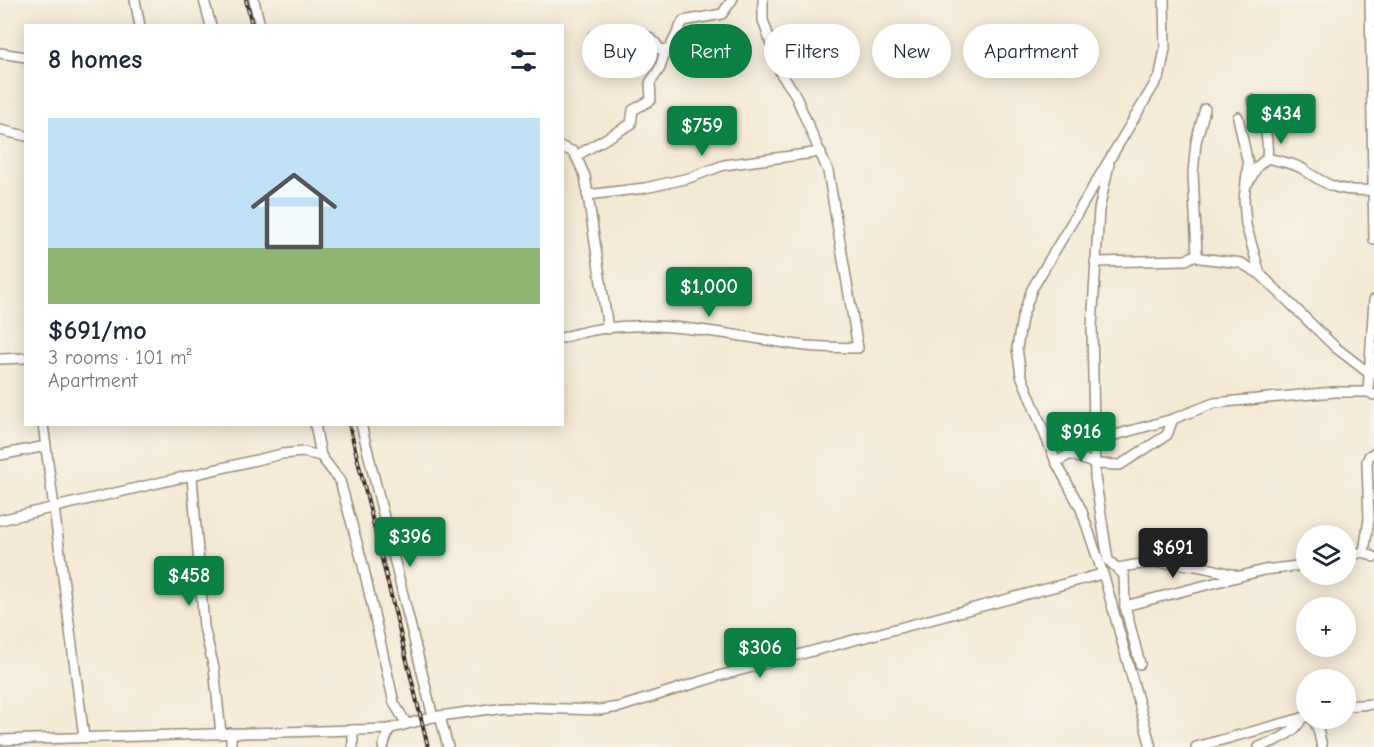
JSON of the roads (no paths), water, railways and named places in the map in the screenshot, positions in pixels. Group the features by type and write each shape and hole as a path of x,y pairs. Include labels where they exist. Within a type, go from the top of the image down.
{"street":[{"path":"135,0 140,24"},
{"path":"204,0 210,24"},
{"path":"254,0 260,24"},
{"path":"657,44 659,49 665,51 672,48 678,28 683,21 722,14 732,0"},
{"path":"564,338 608,329 651,325 683,327 798,345 858,348 835,210 821,152 794,92 780,74 763,20 763,0"},
{"path":"1151,747 1102,574 1081,509 1056,462 1019,369 1017,348 1022,318 1032,290 1044,267 1160,75 1165,49 1164,0"},
{"path":"1370,0 1373,63 1374,240"},
{"path":"576,156 631,124 633,110 651,100 650,83 660,68 665,51"},
{"path":"0,52 24,57"},
{"path":"1252,100 1266,132 1267,158"},
{"path":"1204,109 1196,142 1193,173 1197,254 1200,258 1242,263 1260,274 1335,347 1370,374"},
{"path":"1238,117 1248,164 1246,221 1260,274"},
{"path":"0,130 24,136"},
{"path":"564,148 574,152 585,176 586,195 608,329"},
{"path":"586,195 664,183 724,165 821,152"},
{"path":"1267,158 1303,169 1315,179 1343,190 1373,196"},
{"path":"1246,188 1257,167 1267,158"},
{"path":"1110,159 1100,210 1095,262 1092,327 1095,464 1108,560 1124,575 1125,606 1140,664"},
{"path":"1242,263 1249,260 1254,249"},
{"path":"1095,262 1186,260 1197,254"},
{"path":"1056,462 1094,441 1173,419 1214,402 1371,393 1374,300"},
{"path":"0,359 24,358"},
{"path":"1070,454 1095,464 1120,465 1167,435 1173,419"},
{"path":"44,426 84,737"},
{"path":"315,426 321,456 340,481 362,561 394,703 406,723"},
{"path":"362,426 436,717 448,747"},
{"path":"0,455 46,446"},
{"path":"0,520 192,477 282,454 303,452 321,456"},
{"path":"1364,552 1369,519 1367,462 1369,456 1374,453"},
{"path":"192,477 204,627 226,733 231,747"},
{"path":"1356,554 1364,552 1374,557"},
{"path":"1118,568 1164,561 1216,568 1238,576"},
{"path":"1125,606 1238,576 1296,566"},
{"path":"0,740 389,729 436,717 504,707 599,710 620,707 715,677 1102,574"},
{"path":"1356,705 1374,704"},
{"path":"1196,747 1296,721"},
{"path":"1278,725 1284,747"},
{"path":"1259,747 1296,727"},
{"path":"383,747 389,729"},
{"path":"1318,729 1322,747"},
{"path":"353,730 353,747"},
{"path":"104,736 104,747"}],"railway":[{"path":"246,0 252,24"},
{"path":"349,426 428,747"}]}
